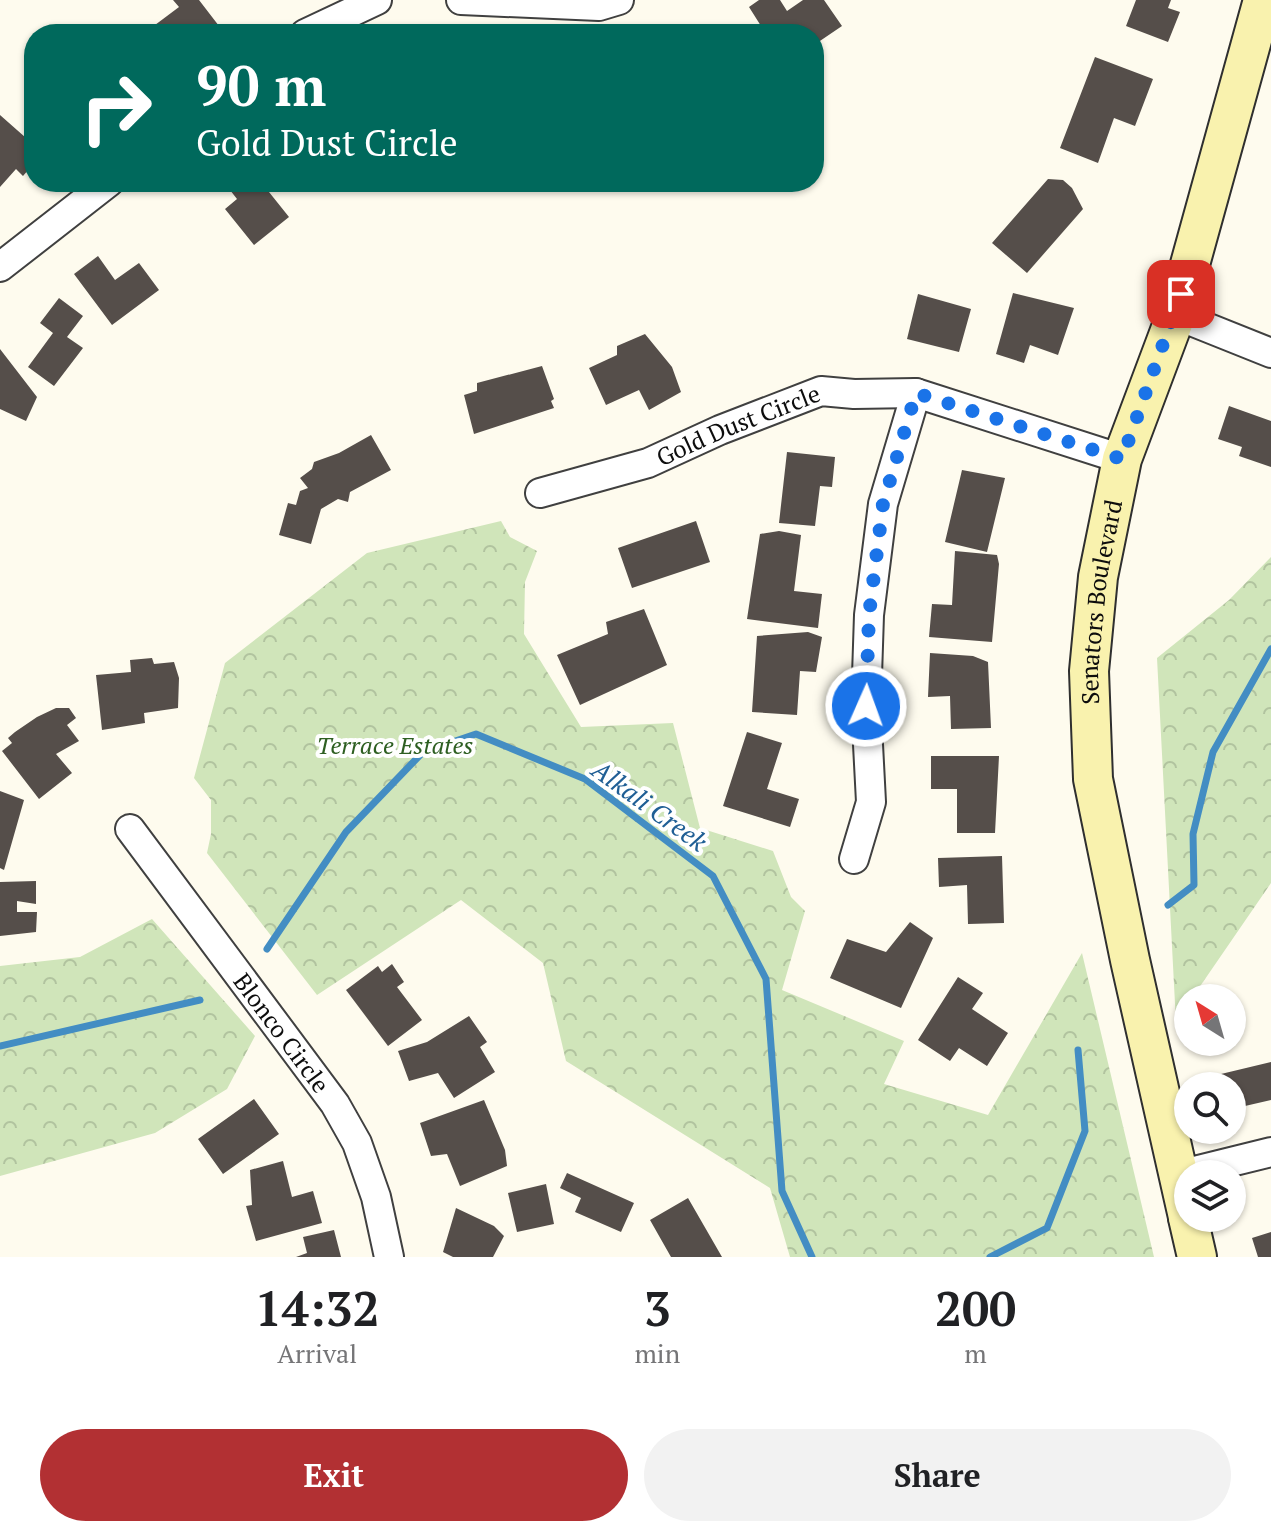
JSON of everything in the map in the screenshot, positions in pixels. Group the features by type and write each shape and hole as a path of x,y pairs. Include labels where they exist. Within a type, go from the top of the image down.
{"street":[{"path":"326,24 377,0"},
{"path":"461,0 599,6 619,0"},
{"name":"Senators Boulevard","path":"1175,1160 1093,779 1089,671 1098,577 1122,459 1176,315 1263,0"},
{"path":"0,267 96,192"},
{"path":"1176,315 1271,353"},
{"name":"Gold Dust Circle","path":"540,493 648,463 733,424 821,391 916,393 1122,459"},
{"path":"854,859 871,802 866,706 869,615 883,504 916,393"},
{"name":"Blonco Circle","path":"130,829 335,1104 357,1143 376,1197 389,1257"},
{"path":"1239,1160 1271,1152"},
{"name":"Senators Boulevard","path":"1191,1232 1197,1257"}],"green space":[{"name":"Terrace Estates","path":"501,521 510,537 537,551 525,582 524,634 581,727 673,723 700,828 773,851 791,897 805,911 782,990 904,1041 884,1084 988,1115 1082,953 1154,1257 790,1257 770,1188 566,1061 543,963 461,900 317,995 207,853 211,834 211,800 194,778 225,663 367,553"},
{"path":"1271,557 1271,883 1202,984 1174,985 1157,658 1229,600"},
{"path":"152,919 255,1036 227,1089 155,1133 0,1176 0,966 80,957"}],"building":[{"path":"173,0 199,0 217,24 156,24 179,7"},
{"path":"759,0 780,0 787,11 803,0 824,0 842,26 824,38 824,24 760,24 749,7"},
{"path":"1136,0 1171,0 1168,8 1180,12 1168,42 1126,26"},
{"path":"1095,57 1153,79 1135,126 1114,118 1098,163 1060,148"},
{"path":"0,115 24,136 24,175 16,169 0,187"},
{"path":"1048,179 1063,180 1072,188 1083,209 1027,273 992,243"},
{"path":"232,192 269,192 289,217 254,245 225,209 237,199"},
{"path":"98,256 115,280 139,263 159,290 112,325 74,274"},
{"path":"1013,293 1074,308 1058,355 1030,345 1024,363 996,354"},
{"path":"918,294 971,309 959,352 907,339"},
{"path":"59,298 83,316 67,337 83,348 54,386 28,367 53,333 40,323"},
{"path":"645,334 672,367 681,392 649,410 639,390 606,405 589,368 617,355 617,346"},
{"path":"0,349 37,397 26,421 0,409"},
{"path":"542,366 554,399 551,401 554,408 474,434 464,395 477,391 477,383"},
{"path":"1229,406 1271,421 1271,467 1239,456 1242,447 1218,439"},
{"path":"371,435 391,470 350,492 348,502 338,499 321,509 311,544 279,535 288,503 296,505 300,491 308,488 300,478 312,469 314,462 339,453"},
{"path":"787,452 835,457 832,487 820,486 815,526 779,523"},
{"path":"962,470 1005,478 987,552 945,542"},
{"path":"696,521 710,562 632,588 618,548"},
{"path":"779,531 801,535 794,591 822,594 818,628 747,619 760,534"},
{"path":"955,551 997,555 999,564 992,642 929,637 932,604 952,605"},
{"path":"644,609 667,665 580,705 557,655 608,634 606,622"},
{"path":"808,632 822,637 816,672 800,671 797,715 752,712 757,636"},
{"path":"930,653 973,656 988,662 991,728 951,729 950,696 928,697"},
{"path":"152,658 154,664 174,662 179,678 178,708 144,713 145,723 102,730 96,675 131,672 130,660"},
{"path":"56,708 69,708 76,718 67,725 79,741 56,754 72,773 39,799 2,751 12,743 8,738 15,732"},
{"path":"747,732 782,743 767,789 799,799 790,827 723,806"},
{"path":"931,756 999,756 995,833 957,833 957,789 931,789"},
{"path":"0,791 24,800 4,870 0,868"},
{"path":"1002,856 1004,923 968,924 967,885 939,887 938,858"},
{"path":"36,881 36,904 17,901 17,912 37,912 36,932 0,936 0,882"},
{"path":"910,922 933,938 901,1008 830,978 847,939 886,952"},
{"path":"392,964 404,982 397,987 422,1020 388,1046 346,990 378,966 382,972"},
{"path":"958,977 983,993 972,1009 1008,1033 987,1066 959,1048 950,1061 918,1040"},
{"path":"469,1016 487,1042 480,1047 495,1072 454,1098 438,1073 409,1081 398,1051 427,1042"},
{"path":"1271,1062 1271,1100 1246,1106 1246,1072 1229,1072"},
{"path":"254,1099 279,1134 223,1174 198,1139"},
{"path":"484,1100 505,1150 507,1166 460,1186 447,1154 431,1156 420,1123"},
{"path":"283,1161 292,1197 313,1191 322,1223 256,1241 246,1206 252,1205 250,1170"},
{"path":"567,1173 634,1203 621,1232 575,1212 581,1198 560,1188"},
{"path":"546,1184 554,1224 517,1232 508,1193"},
{"path":"688,1198 722,1257 671,1257 650,1220"},
{"path":"456,1208 494,1226 504,1236 493,1257 453,1257 443,1252"},
{"path":"334,1230 341,1257 296,1257 307,1253 303,1237"},
{"path":"1271,1232 1271,1257 1258,1257 1252,1238"}],"waterway":[{"name":"Alkali Creek","path":"1168,905 1194,885 1193,834 1213,752 1271,649"},
{"name":"Alkali Creek","path":"267,949 346,832 423,752 476,734 585,779 713,876 766,979 782,1191 812,1257"},
{"name":"Alkali Creek","path":"0,1046 200,1000"},
{"name":"Alkali Creek","path":"990,1257 1047,1228 1085,1131 1078,1050"}],"route":[{"path":"866,706 869,615 883,504 916,393 1122,459 1181,294"}]}
